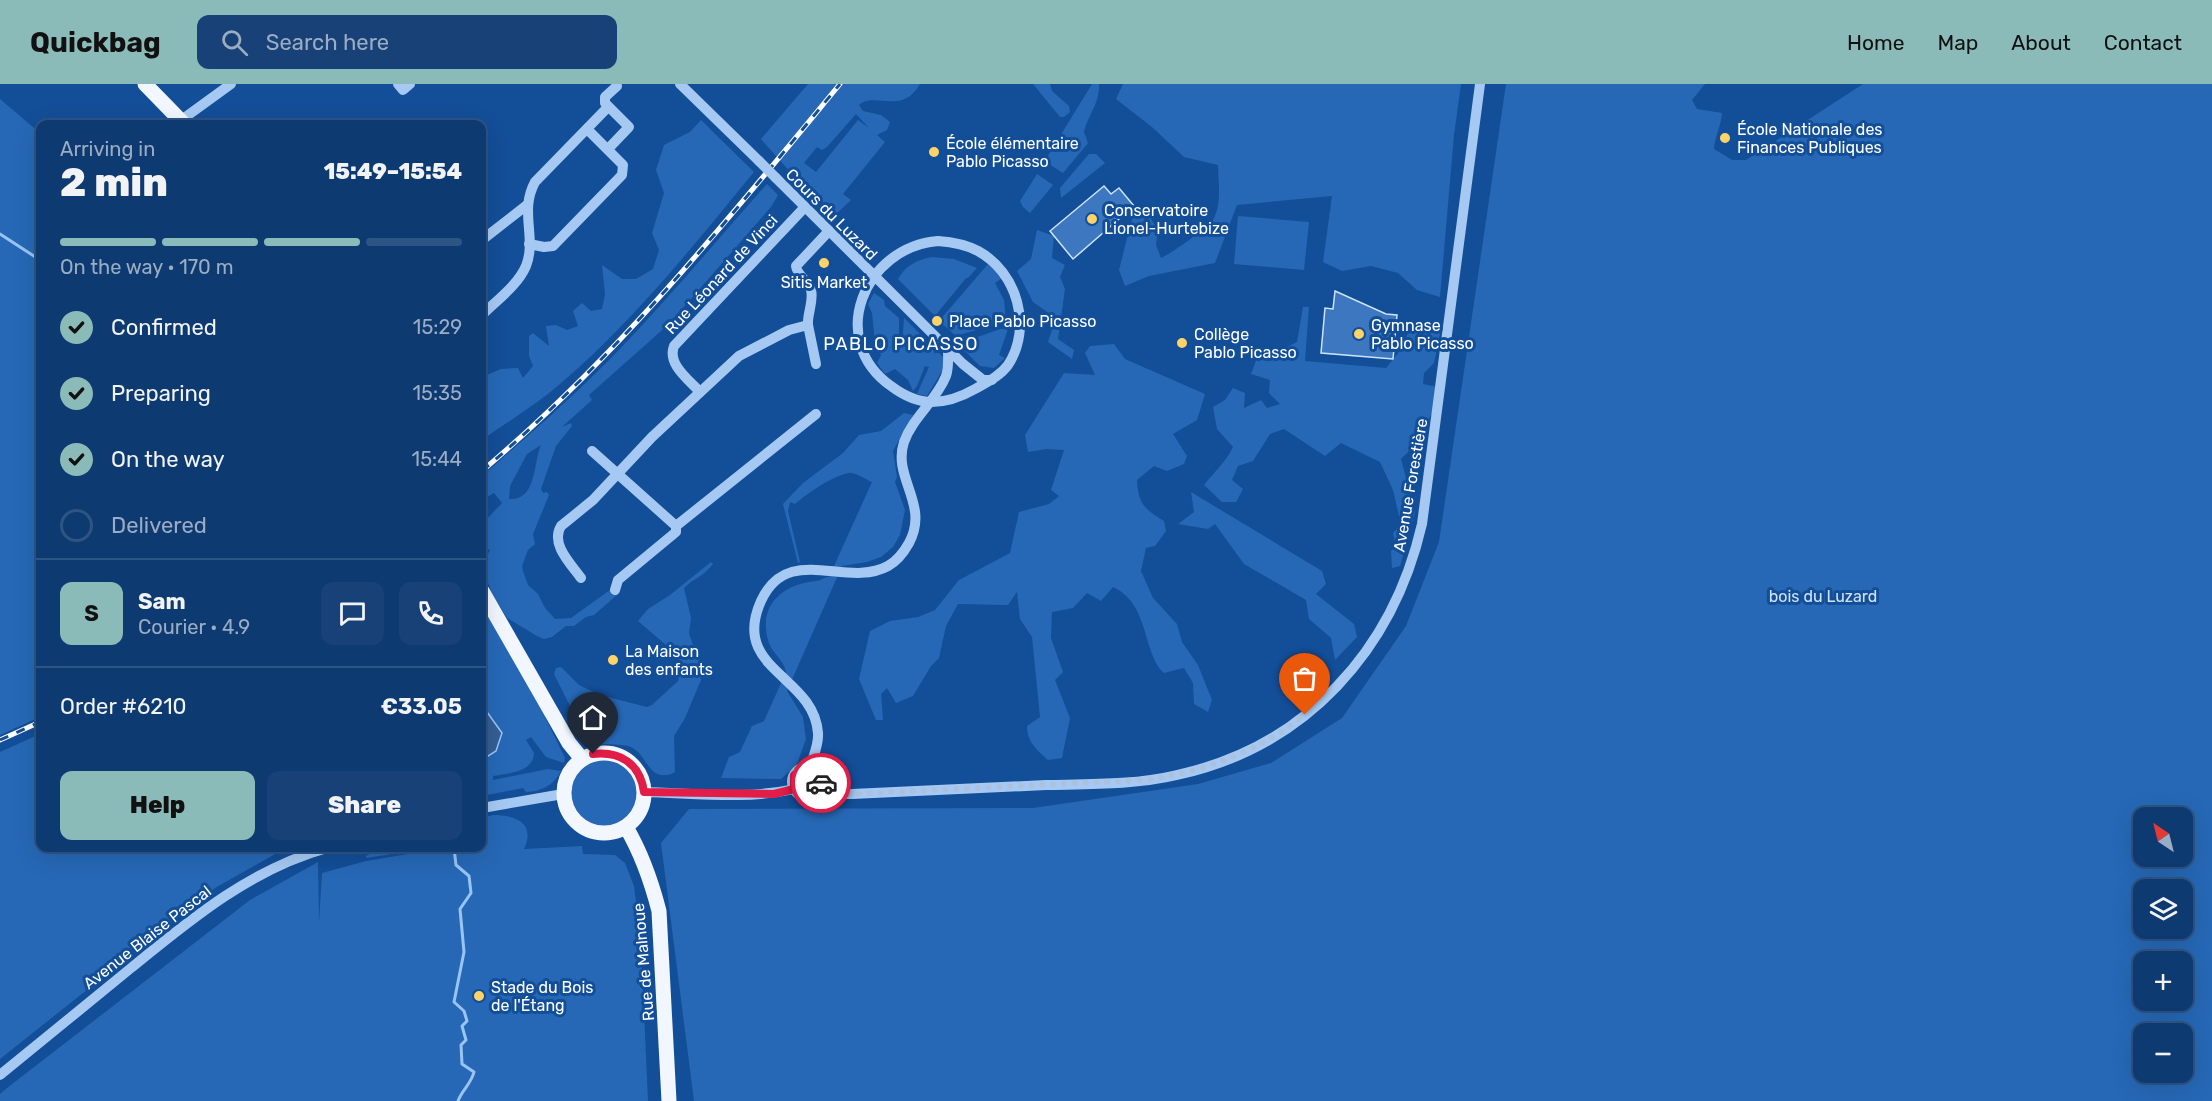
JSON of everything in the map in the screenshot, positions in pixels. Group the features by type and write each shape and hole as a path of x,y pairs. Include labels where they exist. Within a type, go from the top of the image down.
{"main road":[{"path":"145,84 179,120"},
{"path":"486,598 569,743 582,759"},
{"path":"605,753 623,758 637,769 644,792 639,812 626,827 608,833 590,831 571,817 565,806 563,794 565,781 571,769 582,759 593,754 605,753"},
{"name":"Rue de Malnoue","path":"626,827 642,856 658,911 669,1101"}],"street":[{"path":"186,120 231,84"},
{"path":"398,84 403,90 410,84"},
{"name":"Cours du Luzard","path":"680,84 963,364 983,380 992,380"},
{"name":"Avenue Forestière","path":"821,786 835,794 852,794 1106,783 1176,776 1226,761 1266,741 1305,715 1342,682 1388,618 1414,558 1422,524 1480,84"},
{"path":"608,150 629,128 608,107 605,97 617,86"},
{"path":"486,311 518,278 529,258 527,205 535,182 608,107"},
{"path":"529,244 553,246 622,175 623,165 587,129"},
{"path":"486,237 527,205"},
{"name":"Rue Léonard de Vinci","path":"700,392 673,361 671,354 674,345 804,208"},
{"path":"816,364 808,325 811,287 798,273 796,266 828,232"},
{"path":"926,242 953,242 978,251 989,258 1011,284 1019,310 1020,324 1012,356 1007,366 992,380 959,397 947,401 930,402 898,392 880,377 867,360 859,333 858,319 864,292 873,277 896,254 926,242"},
{"path":"581,578 558,543 558,531 618,474 652,437 747,351 789,330 808,325"},
{"path":"810,768 817,743 814,713 804,696 773,671 762,656 755,634 758,610 771,587 792,573 813,568 852,574 869,573 887,566 905,550 915,528 916,514 901,455 912,428 946,376 948,349"},
{"path":"959,397 970,383 971,378 963,364"},
{"path":"676,526 816,414"},
{"path":"592,451 676,526 676,532 618,580 615,590"},
{"path":"644,792 762,794 794,789 806,797 815,794 821,786 818,773 810,768 801,769 794,775 794,789"},
{"path":"486,807 563,794"},
{"name":"Avenue Blaise Pascal","path":"0,1075 172,934 232,890 269,869 316,852"}],"green space":[{"path":"808,84 920,84 913,94 905,99 872,100 859,105 863,111 881,115 890,122 887,130 877,135 885,142 843,194 851,200 833,217 761,139","holes":["856,114 869,128 858,120 816,172 804,163 817,147 822,150 827,147"]},
{"path":"1033,84 1050,84 1052,91 1069,106 1070,112 1060,117"},
{"path":"1092,84 1099,84 1099,91 1084,132 1088,143 1063,173 1046,162 1046,159"},
{"path":"1123,84 1461,84 1454,135 1440,297 1417,290 1398,273 1371,266 1342,271 1323,262 1332,196 1237,205 1215,263 1149,276 1125,286 1119,270 1132,219 1147,214 1158,229 1156,245 1161,258 1190,240 1211,222 1218,206 1219,191 1218,165 1184,157 1152,127 1116,99"},
{"name":"bois du Luzard","path":"1506,84 1705,84 1692,100 1697,109 1722,113 1714,149 1732,160 1746,160 1863,84 2212,84 2212,1101 694,1101 661,843 689,809 1033,808 1198,784 1271,763 1342,718 1406,626 1439,542"},
{"path":"0,99 36,130 36,719 0,735"},
{"path":"701,120 754,172 662,282 613,335 551,392 486,437 486,375 501,369 518,368 523,378 533,366 529,356 529,336 533,333 549,346 546,326 556,325 567,330 578,326 573,311 582,303 591,311 602,309 605,294 602,265 622,279 636,279 653,269 659,250 652,233 664,193 656,170 664,145 690,132"},
{"path":"1089,154 1096,154 1105,163 1061,198 1060,188"},
{"path":"1037,174 1053,185 1030,213 1020,201"},
{"path":"767,184 778,195 771,207 670,323 589,395 592,400 562,427 571,423 572,426 556,446 541,489 543,493 547,492 549,495 533,534 535,544 528,550 522,566 523,571 528,585 538,594 545,608 555,619 571,618 610,590 618,594 594,615 586,617 574,626 566,626 552,637 544,639 507,618 492,594 486,577 486,557 490,550 486,548 486,520 502,503 494,493 486,498 486,473 568,400 617,352","holes":["541,445 533,479 525,494 509,499 510,486 527,454"]},
{"path":"1238,216 1309,222 1304,270 1234,264"},
{"path":"1037,230 1054,236 1052,258 1065,265 1060,277 1065,289 1058,339 1074,350 1072,359 1048,342 1056,318 1033,302 1017,271 1031,259"},
{"path":"932,257 954,259 977,268 935,316 898,279 912,264"},
{"path":"988,264 1002,278 995,283 1004,300 1006,321 956,336 939,321"},
{"path":"874,293 884,300 885,306 899,318 899,340 902,345 904,318 920,334 904,346 907,349 912,346 932,346 935,354 937,351 944,358 942,371 927,396 917,394 929,367 925,366 913,391 908,380 895,369 885,374 877,363 881,355 875,342 872,313 868,304"},
{"path":"1303,307 1309,307 1305,361 1386,368 1399,352 1408,333 1440,333 1434,363 1424,373 1423,384 1438,387 1434,407 1421,439 1401,459 1415,512 1400,566 1392,568 1391,551 1396,546 1393,533 1401,525 1393,490 1380,462 1341,443 1325,456 1284,429 1270,434 1253,461 1238,466 1232,480 1243,489 1236,502 1222,502 1204,485 1233,447 1217,429 1213,407 1225,400 1233,388 1245,393 1244,408 1261,400 1267,408 1280,404 1269,393 1270,380 1251,374 1258,355 1271,355 1297,342"},
{"path":"1000,329 1008,329 999,355 1005,358 994,368 980,366 958,344"},
{"path":"1114,344 1125,359 1205,394 1197,420 1173,434 1187,456 1184,464 1167,471 1154,466 1137,480 1143,505 1164,521 1166,531 1155,546 1146,548 1141,571 1153,598 1177,624 1182,642 1198,665 1212,700 1208,712 1194,704 1193,683 1184,668 1164,673 1157,664 1140,616 1125,595 1113,587 1101,601 1087,593 1073,608 1052,612 1051,638 1063,672 1055,680 1070,718 1062,758 1048,760 1031,741 1027,732 1027,726 1040,717 1032,637 1020,619 1017,592 1008,605 958,604 946,626 939,658 931,666 913,696 896,703 887,688 881,694 883,720 876,720 859,679 870,631 890,621 918,617 935,610 959,580 1010,553 1019,512 1049,504 1059,496 1051,490 1064,450 1046,449 1028,452 1025,435 1064,373 1095,375 1085,353 1090,346"},
{"path":"904,413 913,415 893,451 897,477 895,482 905,510 900,535 893,547 881,557 842,566 787,691 803,717 806,739 797,764 781,779 721,778 729,757 740,752 752,726 764,721 786,672 768,640 766,628 770,607 784,592 793,587 829,577 872,482 849,473 828,481 795,504 790,502 788,511 800,562 798,563 783,504 803,483 843,453 859,435 881,431"},
{"path":"1191,492 1322,571 1326,584 1316,594 1354,624 1357,637 1335,660 1331,638 1309,619 1306,600 1244,564 1215,524 1208,529 1178,524 1194,512"},
{"path":"711,562 713,564 702,575 684,588 691,618 689,634 700,664 701,680 685,718 674,736 675,772 661,775 655,773 631,747 590,743 585,740 574,723 569,723 566,719 570,706 554,674 556,668 561,667 579,685 600,695 647,707 652,705 678,681 681,667 673,651 638,621 648,609 670,595"},
{"path":"486,609 547,716 545,717 565,758 564,763 546,757 531,737 526,740 534,753 529,765 519,771 493,776 493,780 548,769 561,771 551,784 526,792 523,788 486,795 486,757 496,751 502,733 486,711"},
{"path":"36,736 36,852 280,852 215,888 0,1059 0,752"},
{"path":"606,757 619,760 631,767 638,779 641,792 638,805 631,817 619,824 606,827 593,824 581,817 574,805 571,792 574,779 581,767 593,760"},
{"name":"Stade du Bois de l'Étang","path":"501,815 522,822 527,833 524,849 582,846 583,854 615,855 625,863 634,886 641,943 648,1101 0,1101 0,1094 7,1088 250,900 318,862 319,923 322,873 366,861 420,852 486,852 486,817"},
{"name":"Stade du Bois de l'Étang","path":"374,852 405,852 366,858"}],"shaded area":[{"path":"486,711 502,733 496,751 486,757"}],"building":[{"name":"Conservatoire Lionel-Hurtebize","path":"1104,186 1111,194 1119,188 1134,206 1073,259 1050,231"},
{"name":"Gymnase Pablo Picasso","path":"1335,291 1386,314 1397,315 1393,359 1321,353 1325,308 1333,309"}],"waterway":[{"path":"0,234 36,257"},
{"path":"454,852 456,865 469,876 471,893 460,909 464,952 454,1002 464,1011 467,1021 462,1026 466,1040 461,1045 462,1064 474,1072 458,1101"}],"railway":[{"path":"486,467 580,381 626,334 713,236 840,84"},
{"path":"0,740 36,724"}],"way so far":[{"path":"821,783 821,786 835,794 852,794 1106,783 1176,776 1239,755 1278,734 1305,715"}],"place":[{"name":"École Nationale des Finances Publiques","path":"1725,138"},
{"name":"École élémentaire Pablo Picasso","path":"934,152"},
{"name":"Conservatoire Lionel-Hurtebize","path":"1092,219"},
{"name":"Sitis Market","path":"824,263"},
{"name":"Place Pablo Picasso","path":"937,321"},
{"name":"Gymnase Pablo Picasso","path":"1359,334"},
{"name":"Collège Pablo Picasso","path":"1182,343"},
{"name":"La Maison des enfants","path":"613,660"},
{"name":"Stade du Bois de l'Étang","path":"479,996"}],"district":[{"name":"PABLO PICASSO","path":"901,344"}],"route":[{"path":"593,754 617,755 628,760 637,769 644,792 774,794 794,789 792,780 794,775 805,768 818,773 821,783"}]}
